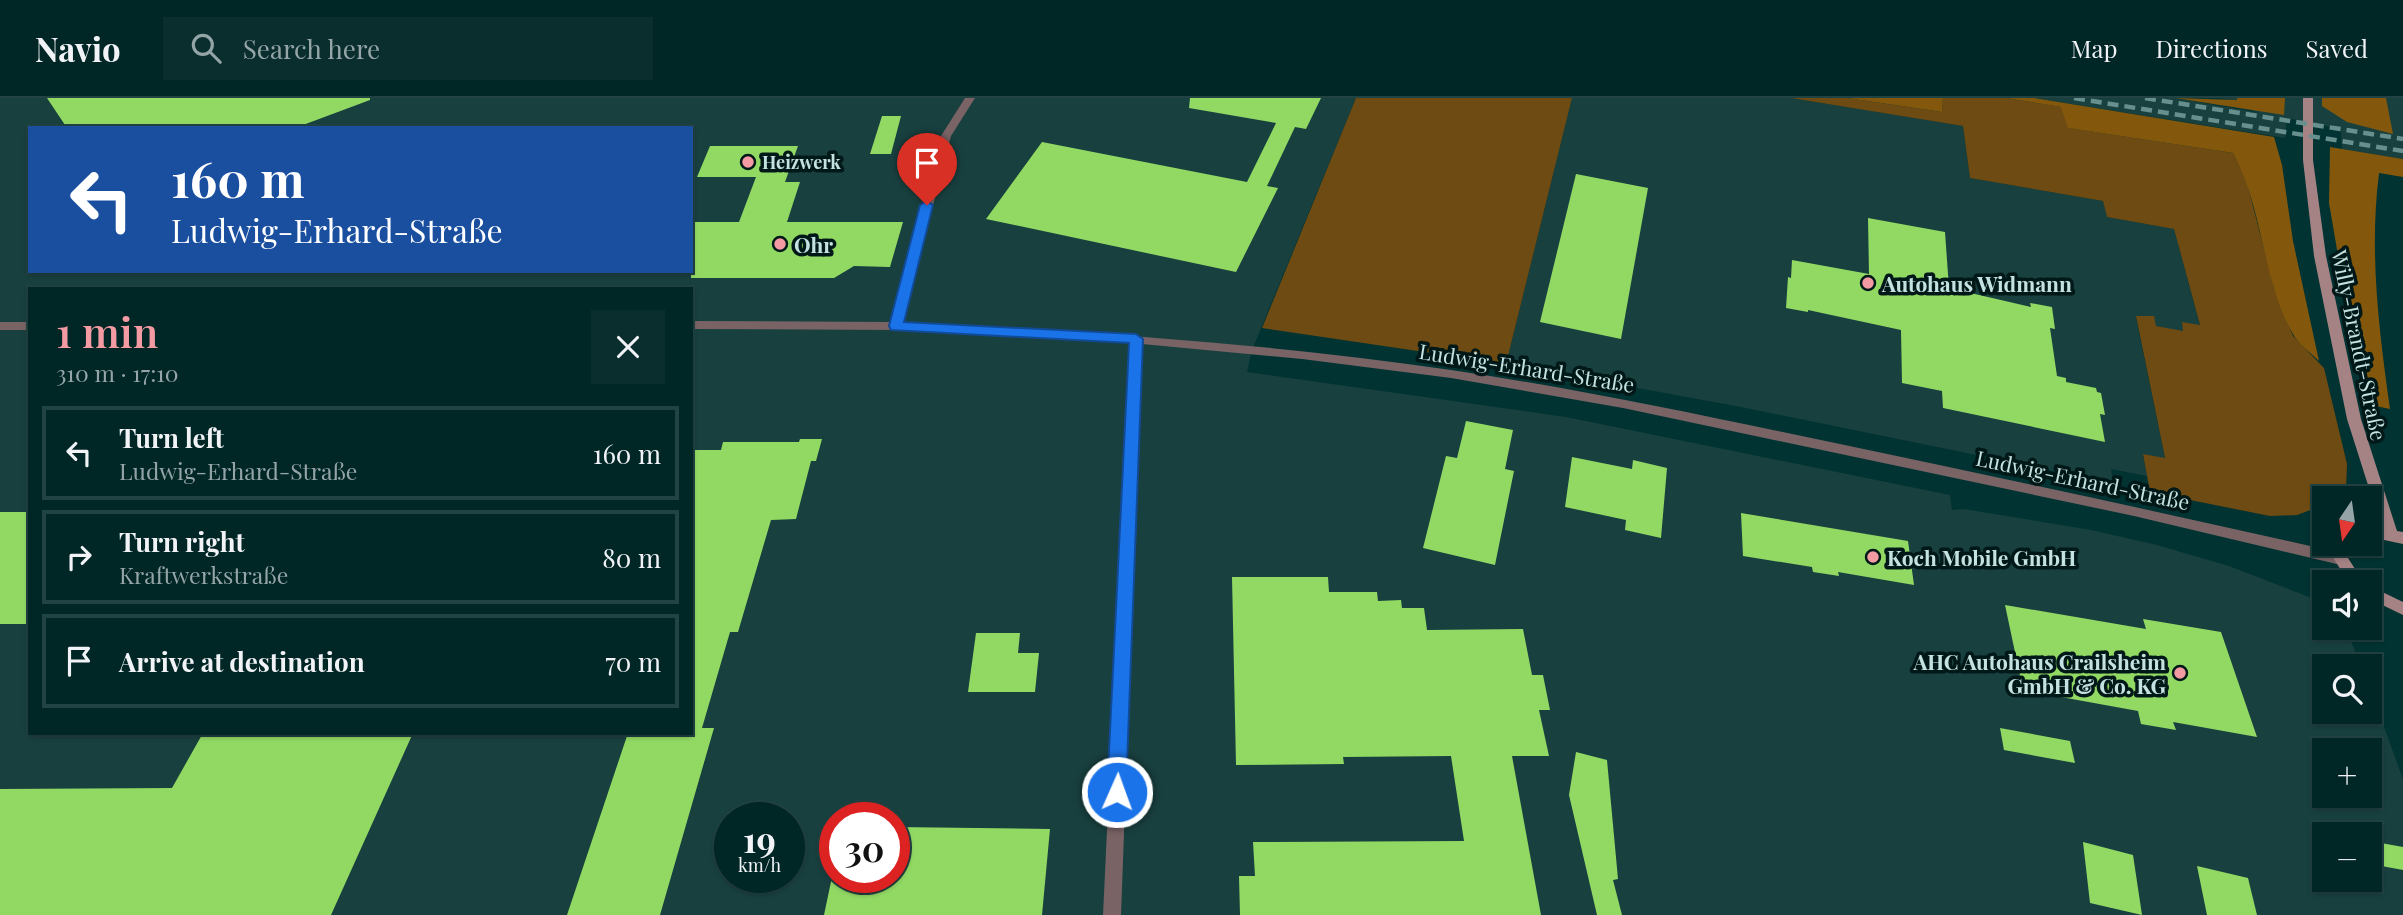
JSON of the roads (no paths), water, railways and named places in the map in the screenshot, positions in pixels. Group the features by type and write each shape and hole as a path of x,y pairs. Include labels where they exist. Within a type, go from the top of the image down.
{"main road":[{"name":"Willy-Brandt-Straße","path":"2307,101 2308,160 2320,256 2354,419 2397,536"},
{"path":"2382,599 2403,609"}],"street":[{"path":"896,326 946,136 970,98"},
{"name":"Ludwig-Erhard-Straße","path":"693,325 896,326 1136,339 1302,355 1590,396 2312,546"},
{"path":"0,326 28,326"},
{"path":"1112,915 1136,339"}],"railway":[{"path":"2074,98 2403,151"},
{"path":"2145,98 2403,139"}],"place":[{"name":"Heizwerk","path":"748,162"},
{"name":"Ohr","path":"780,244"},
{"name":"Autohaus Widmann","path":"1868,283"},
{"name":"Koch Mobile GmbH","path":"1873,557"},
{"name":"AHC Autohaus Crailsheim GmbH & Co. KG","path":"2180,673"}]}
